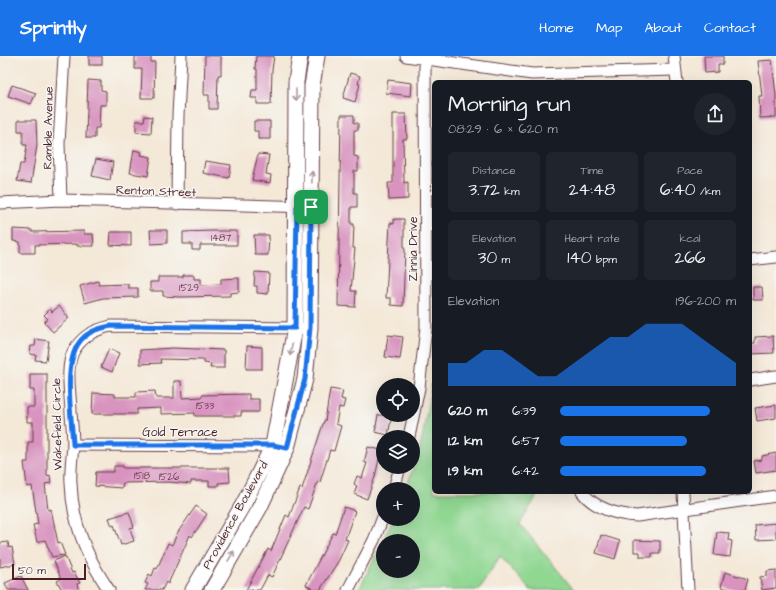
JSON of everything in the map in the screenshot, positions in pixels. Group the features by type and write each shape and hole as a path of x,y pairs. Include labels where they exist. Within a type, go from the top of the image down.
{"main road":[{"name":"Providence Boulevard","path":"300,56 296,82 304,207"},
{"name":"Providence Boulevard","path":"212,590 260,507 280,447 303,328 304,207 312,86 317,56"},
{"name":"Providence Boulevard","path":"192,590 244,503 280,447"}],"street":[{"name":"Ramble Avenue","path":"61,200 59,144 64,56"},
{"path":"177,204 178,116 181,56"},
{"path":"406,56 567,78 675,70"},
{"path":"674,56 677,80"},
{"name":"Zinnia Drive","path":"410,430 419,388 426,328 425,59"},
{"name":"Renton Street","path":"0,202 61,200 304,207"},
{"path":"752,260 776,257"},
{"name":"Wakefield Circle","path":"109,590 95,569 83,542 75,516 70,483 73,445 70,367 73,353 79,343 94,330 111,326 303,328"},
{"path":"752,380 776,376"},
{"name":"Gold Terrace","path":"73,445 280,447"},
{"path":"585,494 606,510 626,516 637,516 776,496"},
{"path":"683,494 688,590"},
{"path":"348,590 374,540 379,526"}],"green space":[{"path":"432,382 432,494 538,494 520,524 574,590 530,590 500,556 479,590 359,590 376,554 376,578 420,578 420,534 386,534 390,526 420,526 420,482 408,482 411,474 420,474 420,448"}],"building":[{"path":"89,56 102,56 102,65 89,65"},
{"path":"135,56 151,56 151,62 155,62 154,98 141,98 142,69 135,69"},
{"path":"205,56 221,56 221,75 218,75 217,109 209,109 209,95 204,95"},
{"path":"256,56 274,56 271,104 257,104 257,98 251,98 252,90 257,90 257,69 255,69"},
{"path":"704,56 723,56 723,64 718,64 718,72 705,73"},
{"path":"772,60 776,95 776,117 760,118 759,96 762,96 758,61"},
{"path":"350,73 360,76 358,84 360,84 355,102 343,98"},
{"path":"88,80 101,81 101,90 106,91 106,105 100,105 99,128 95,128 95,138 86,138"},
{"path":"388,80 412,83 411,96 386,93"},
{"path":"12,85 36,93 31,104 8,96"},
{"path":"393,114 406,114 407,139 403,139 404,183 408,182 408,199 389,200 388,183 393,183"},
{"path":"341,115 354,115 354,123 358,123 358,130 354,130 354,156 358,157 358,171 354,171 354,193 357,193 357,207 351,207 351,224 354,224 353,248 355,248 351,291 356,291 355,307 338,306"},
{"path":"145,116 152,117 151,133 136,132 136,121 144,121"},
{"path":"18,120 36,120 37,145 31,183 17,181 20,164 24,164 27,145 23,145 23,131 18,131"},
{"path":"254,121 270,121 270,139 258,139 258,131 254,131"},
{"path":"134,150 142,152 141,155 151,157 148,176 130,173"},
{"path":"258,154 269,155 266,174 271,175 270,183 252,180"},
{"path":"96,159 113,162 110,180 92,176"},
{"path":"205,161 231,165 229,178 203,173"},
{"path":"394,219 404,219 405,249 403,306 391,305 391,298 386,298 390,223 394,224"},
{"path":"13,229 32,230 32,232 84,231 84,234 93,234 94,246 77,246 77,244 35,245 35,253 20,253 20,242 13,241"},
{"path":"150,230 167,230 167,243 151,244"},
{"path":"237,231 237,245 200,245 200,250 192,250 192,244 183,244 183,232"},
{"path":"111,232 131,232 131,246 110,245"},
{"path":"254,235 269,235 268,255 255,255"},
{"path":"255,272 269,273 268,294 257,293 257,286 254,286"},
{"path":"183,275 194,275 194,279 201,279 201,285 221,284 221,279 239,278 239,292 230,293 230,296 179,297 163,296 163,291 150,291 150,282 158,282 158,277 183,277"},
{"path":"98,281 99,285 128,284 128,288 138,288 138,297 103,298 85,303 80,286"},
{"path":"753,287 762,287 763,300 753,300"},
{"path":"59,306 69,318 53,332 44,322 48,319 44,315 50,309 52,312"},
{"path":"388,335 403,337 400,359 385,357"},
{"path":"773,336 774,353 752,354 752,343 755,343 755,337"},
{"path":"36,339 49,341 46,361 35,360 36,355 30,354 31,346 35,346"},
{"path":"247,346 262,347 262,369 246,369"},
{"path":"173,348 224,350 224,368 210,368 211,364 204,363 204,360 160,359 161,363 140,364 140,350"},
{"path":"109,349 119,353 112,372 101,367"},
{"path":"30,374 47,374 47,476 50,475 51,483 45,484 48,510 51,509 58,543 60,542 65,555 52,557 45,540 37,542 33,525 38,524 32,486 27,487 24,462 28,462 28,442 33,442 33,422 27,422 27,407 34,407 34,390 30,390"},
{"path":"174,381 181,381 182,398 202,397 202,395 249,394 249,399 259,399 259,412 241,412 241,416 195,416 195,413 161,414 161,408 137,409 137,414 92,414 93,393 115,394 115,397 136,397 136,392 155,391 156,398 174,398"},
{"path":"330,389 343,391 341,399 345,400 343,408 339,407 336,424 341,426 334,451 330,450 320,482 318,481 308,509 304,507 272,577 268,575 260,590 246,590 268,549 271,551 286,515 289,517 300,488 302,489 325,421"},
{"path":"776,405 776,418 757,421 755,408"},
{"path":"377,422 391,422 389,430 376,430 375,432"},
{"path":"368,447 376,449 376,472 367,499 354,494 357,486 354,484 357,476 362,478 367,463 364,462"},
{"path":"776,453 776,470 756,473 754,461 762,460 762,456"},
{"path":"114,466 123,466 123,468 229,468 230,482 218,483 218,486 209,486 209,481 191,481 191,484 169,482 123,483 122,488 95,486 96,472 114,472"},
{"path":"196,506 207,514 192,537 190,535 168,584 166,582 162,590 145,590 148,584 145,583 149,574 152,576 155,568 157,569 168,543 172,545 178,532"},
{"path":"344,507 355,511 345,539 348,540 339,560 320,590 314,590 306,585 333,533 335,534"},
{"path":"129,512 134,527 130,528 134,541 121,545 114,525 112,526 109,518"},
{"path":"776,523 776,539 756,540 755,525"},
{"path":"717,532 729,533 728,540 732,541 730,557 714,555"},
{"path":"601,535 620,541 615,559 596,553"},
{"path":"634,540 660,541 660,553 652,553 652,557 640,557 640,552 634,552"},
{"path":"8,542 9,548 12,547 15,564 0,567 0,543"},
{"path":"65,556 72,573 74,572 80,583 77,584 79,590 62,590 57,581 61,579 54,561"},
{"path":"776,570 776,588 762,590 760,577 767,576 767,571"},
{"path":"725,572 748,579 745,590 732,590 721,587"},
{"path":"21,576 28,590 8,590 5,583"}],"route":[{"path":"297,207 311,207 310,328 305,379 287,448 273,445 73,445 70,367 73,353 83,338 94,330 111,326 295,328 297,207"}]}
